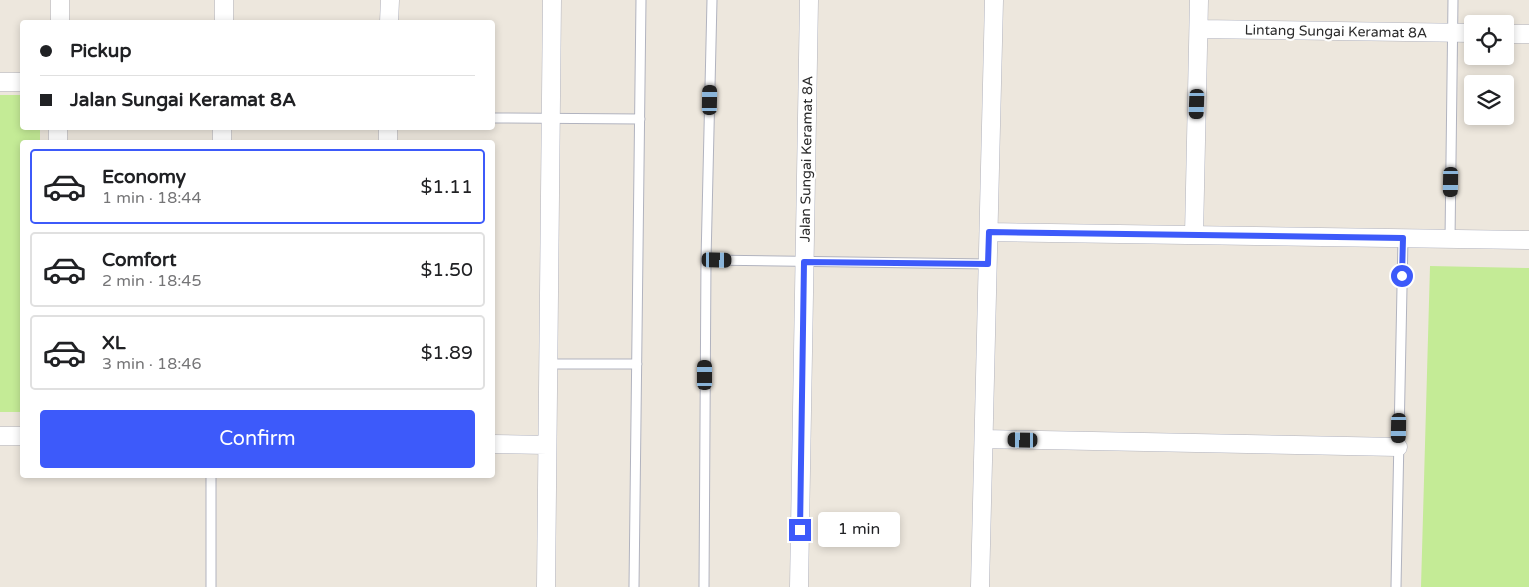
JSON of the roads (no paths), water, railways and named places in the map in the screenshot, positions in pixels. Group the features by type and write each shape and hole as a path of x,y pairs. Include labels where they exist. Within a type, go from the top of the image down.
{"street":[{"path":"60,0 60,20"},
{"path":"224,0 224,20"},
{"path":"389,20 390,0"},
{"path":"546,587 552,0"},
{"name":"Jalan Sungai Keramat 8A","path":"799,587 809,0"},
{"path":"980,587 994,0"},
{"path":"1194,235 1199,0"},
{"name":"Lintang Sungai Keramat 8A","path":"1199,29 1464,33"},
{"path":"1514,34 1529,34"},
{"path":"0,82 20,82"},
{"path":"989,232 1529,240"},
{"path":"0,436 20,436"},
{"path":"984,439 1398,447"},
{"path":"495,444 547,444"}],"lane":[{"path":"634,587 642,0"},
{"path":"704,587 706,260 712,0"},
{"path":"1450,238 1453,0"},
{"path":"495,118 640,119"},
{"path":"1396,587 1403,238"},
{"path":"706,260 988,264"},
{"path":"548,364 637,364"},
{"path":"211,478 211,587"}]}
